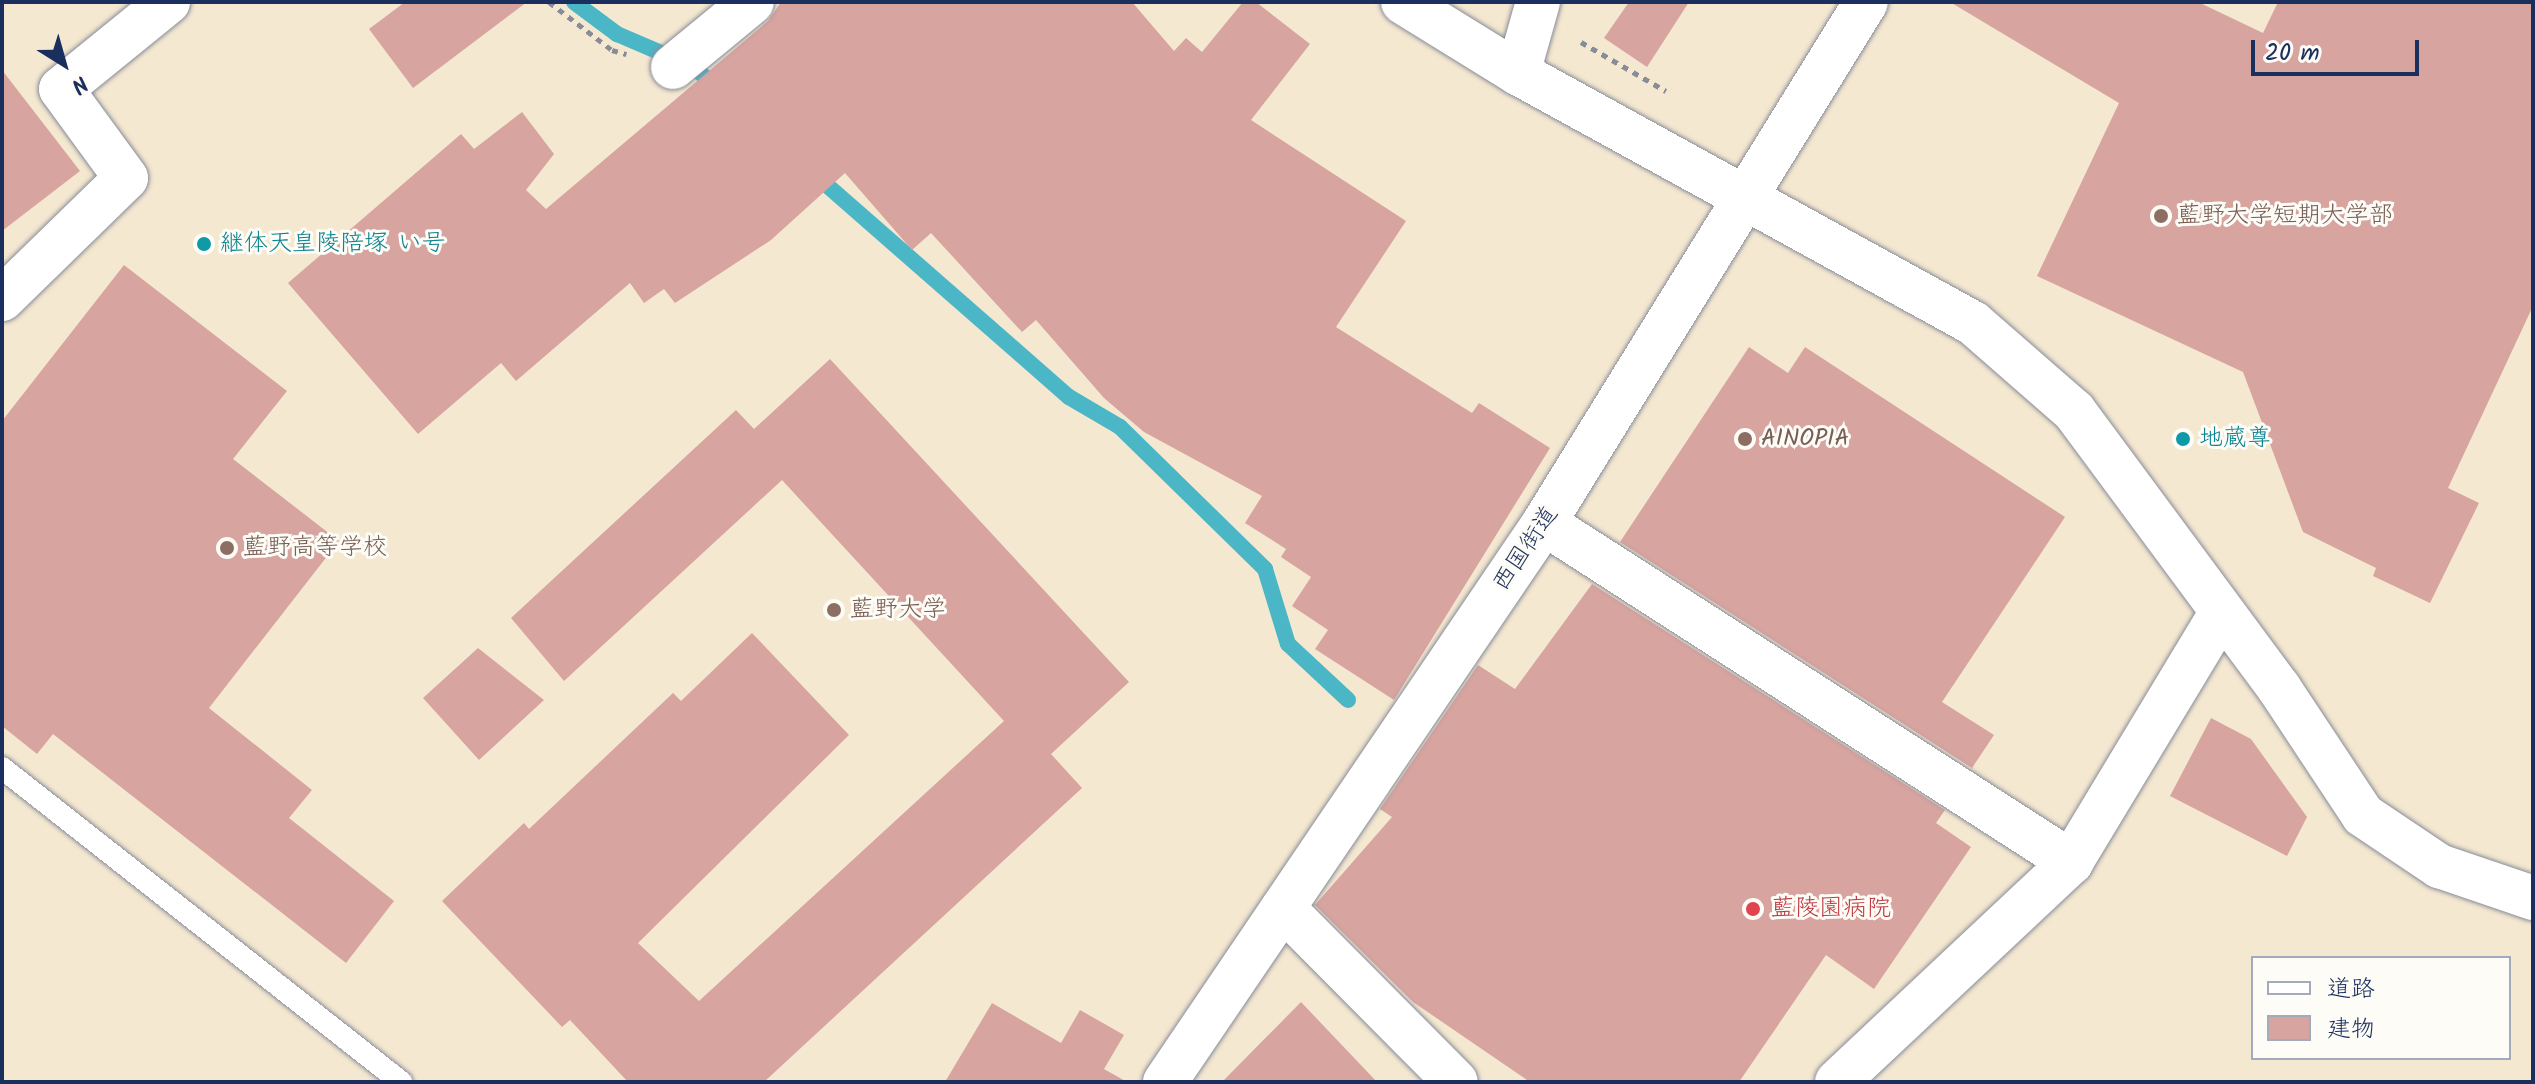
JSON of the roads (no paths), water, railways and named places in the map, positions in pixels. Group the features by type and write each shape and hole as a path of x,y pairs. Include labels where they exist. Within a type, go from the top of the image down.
{"street":[{"path":"2,299 126,178 61,89 168,2"},
{"path":"679,62 752,2"},
{"path":"1403,2 1518,73 1746,195 1973,323 2030,369 2074,411 2222,612 2363,815 2439,866 2533,898"},
{"path":"1518,73 1538,2"},
{"name":"西国街道","path":"1165,1082 1544,523 1866,2"},
{"path":"1544,523 2071,862"},
{"path":"1837,1082 2071,862 2222,612"},
{"path":"1283,908 1456,1082"}],"lane":[{"path":"2,768 401,1082"}],"waterway":[{"path":"574,2 617,34 694,67 718,89"},
{"path":"813,173 1069,397 1120,427 1265,569 1288,644 1348,700"}],"place":[{"name":"藍野大学短期大学部","path":"2161,216"},
{"name":"継体天皇陵陪塚 い号","path":"204,244"},
{"name":"AINOPIA","path":"1745,439"},
{"name":"地蔵尊","path":"2183,439"},
{"name":"藍野高等学校","path":"227,548"},
{"name":"藍野大学","path":"834,610"},
{"name":"藍陵園病院","path":"1753,909"}]}
